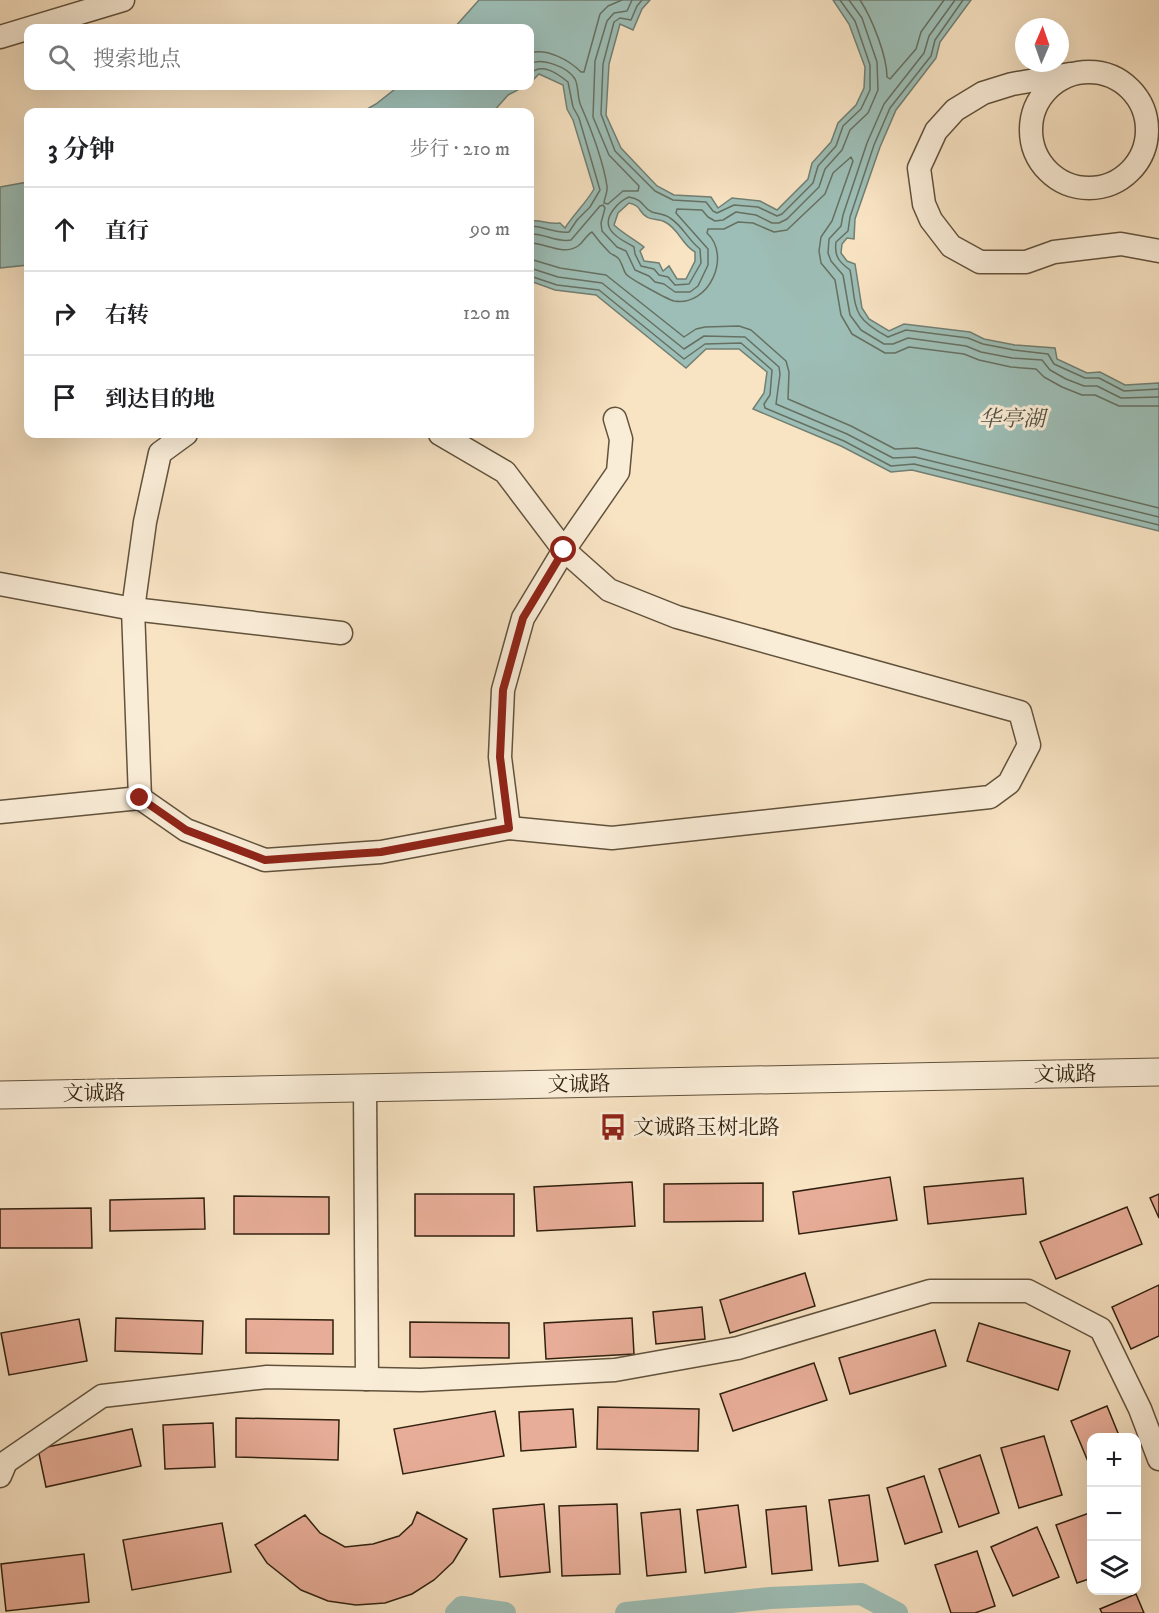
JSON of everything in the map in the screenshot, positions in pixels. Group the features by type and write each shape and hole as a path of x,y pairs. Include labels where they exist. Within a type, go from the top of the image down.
{"street":[{"path":"43,24 123,0"},
{"path":"0,37 24,30"},
{"path":"1070,74 1053,84 1039,98 1031,116 1030,136 1035,155 1046,171 1062,183 1081,189 1101,188 1119,180 1134,168 1143,152 1148,134 1145,115 1137,98 1124,84 1108,75 1089,72 1070,74 1012,84 983,93 955,110 936,131 919,168 924,204 931,220 951,246 980,262 1026,262 1054,252 1121,244 1159,250"},
{"path":"509,828 500,757 503,690 523,618 564,550 618,472 621,439 615,419"},
{"path":"140,798 133,609 145,522 160,453 181,438"},
{"path":"0,812 140,798 186,830 265,860 381,852 509,828 612,838 990,796 1009,783 1029,745 1020,712 677,617 609,590 564,550 505,472 447,438"},
{"path":"0,585 133,609 341,633"},
{"name":"文诚路","path":"0,1095 1159,1072"},
{"path":"365,1088 367,1379"},
{"path":"0,1476 6,1462 102,1396 267,1377 422,1380 615,1370 738,1348 930,1291 1028,1291 1101,1329 1140,1409 1159,1459"}],"water":[{"name":"华亭湖","path":"479,0 650,0 642,9 633,30 620,24 609,64 606,115 621,148 657,186 674,195 711,197 718,208 732,198 760,201 777,210 808,179 812,163 831,142 838,123 856,105 864,88 865,67 849,24 833,0 971,0 940,42 936,58 896,110 880,147 855,219 854,239 847,238 842,244 841,253 847,261 855,264 862,308 869,319 889,331 904,324 970,332 984,339 1015,345 1055,348 1057,359 1087,373 1100,372 1125,385 1159,383 1159,531 912,470 891,472 841,446 753,409 764,393 767,372 739,349 706,349 686,368 596,295 555,290 534,282 534,221 560,223 565,228 594,189 573,120 567,109 563,85 539,74 534,79 534,24 458,24","holes":["629,203 638,207 647,217 670,225 695,252 695,261 686,279 677,279 669,266 663,271 659,263 644,261 640,251 644,247 614,225 618,213"]},
{"path":"394,90 517,90 508,95 497,108 369,108"},
{"path":"24,183 24,265 0,268 0,187"}],"building":[{"path":"890,1177 897,1220 799,1234 793,1192"},
{"path":"1023,1178 1026,1214 928,1224 924,1187"},
{"path":"632,1182 635,1226 537,1231 534,1187"},
{"path":"763,1183 763,1221 664,1222 664,1184"},
{"path":"415,1194 514,1194 514,1236 415,1236"},
{"path":"1159,1194 1159,1218 1150,1198"},
{"path":"234,1196 329,1197 329,1234 234,1234"},
{"path":"204,1198 205,1229 110,1231 110,1200"},
{"path":"1127,1207 1142,1244 1056,1279 1040,1242"},
{"path":"91,1208 92,1248 0,1248 0,1209"},
{"path":"805,1273 815,1306 730,1333 720,1300"},
{"path":"1159,1285 1159,1336 1131,1349 1112,1307"},
{"path":"702,1307 705,1339 656,1344 653,1312"},
{"path":"116,1318 203,1321 202,1354 115,1351"},
{"path":"632,1318 634,1354 546,1359 544,1323"},
{"path":"79,1319 87,1361 9,1375 1,1333"},
{"path":"246,1319 333,1320 333,1354 246,1353"},
{"path":"410,1322 509,1323 509,1358 410,1357"},
{"path":"979,1323 1070,1351 1058,1390 967,1361"},
{"path":"935,1330 946,1366 850,1394 839,1358"},
{"path":"814,1363 827,1400 733,1431 720,1394"},
{"path":"1107,1406 1118,1433 1087,1433 1087,1459 1071,1421"},
{"path":"598,1407 699,1409 698,1451 597,1449"},
{"path":"573,1409 576,1447 521,1451 519,1412"},
{"path":"495,1411 504,1456 403,1474 394,1429"},
{"path":"236,1418 339,1420 338,1460 236,1457"},
{"path":"213,1423 215,1467 165,1469 163,1425"},
{"path":"132,1429 141,1466 46,1487 38,1449"},
{"path":"1044,1436 1062,1495 1019,1508 1001,1448"},
{"path":"980,1455 999,1513 959,1527 939,1469"},
{"path":"924,1476 942,1532 905,1544 887,1488"},
{"path":"869,1495 878,1561 839,1566 829,1500"},
{"path":"544,1504 550,1572 500,1577 493,1509"},
{"path":"617,1504 620,1574 562,1576 559,1506"},
{"path":"738,1505 746,1567 705,1573 697,1510"},
{"path":"806,1506 812,1570 772,1574 766,1510"},
{"path":"680,1509 686,1572 647,1576 641,1513"},
{"path":"417,1512 467,1539 453,1562 434,1580 412,1594 385,1603 356,1605 328,1601 301,1590 267,1563 255,1545 305,1515 320,1533 345,1547 373,1544 399,1536 412,1524"},
{"path":"1087,1514 1087,1580 1077,1583 1056,1525"},
{"path":"222,1523 231,1572 132,1590 123,1540"},
{"path":"1037,1527 1059,1577 1013,1596 991,1547"},
{"path":"977,1551 995,1606 975,1613 951,1613 935,1565"},
{"path":"84,1554 89,1602 6,1611 1,1564"},
{"path":"1136,1595 1144,1613 1102,1613 1100,1609"}],"waterway":[{"path":"626,1613 770,1598 861,1594 897,1613"},
{"path":"456,1613 462,1607 505,1613"}],"place":[{"name":"文诚路玉树北路","path":"613,1127"}],"route":[{"path":"140,798 186,830 265,860 381,852 509,828 500,757 503,690 523,618 564,550"}]}
